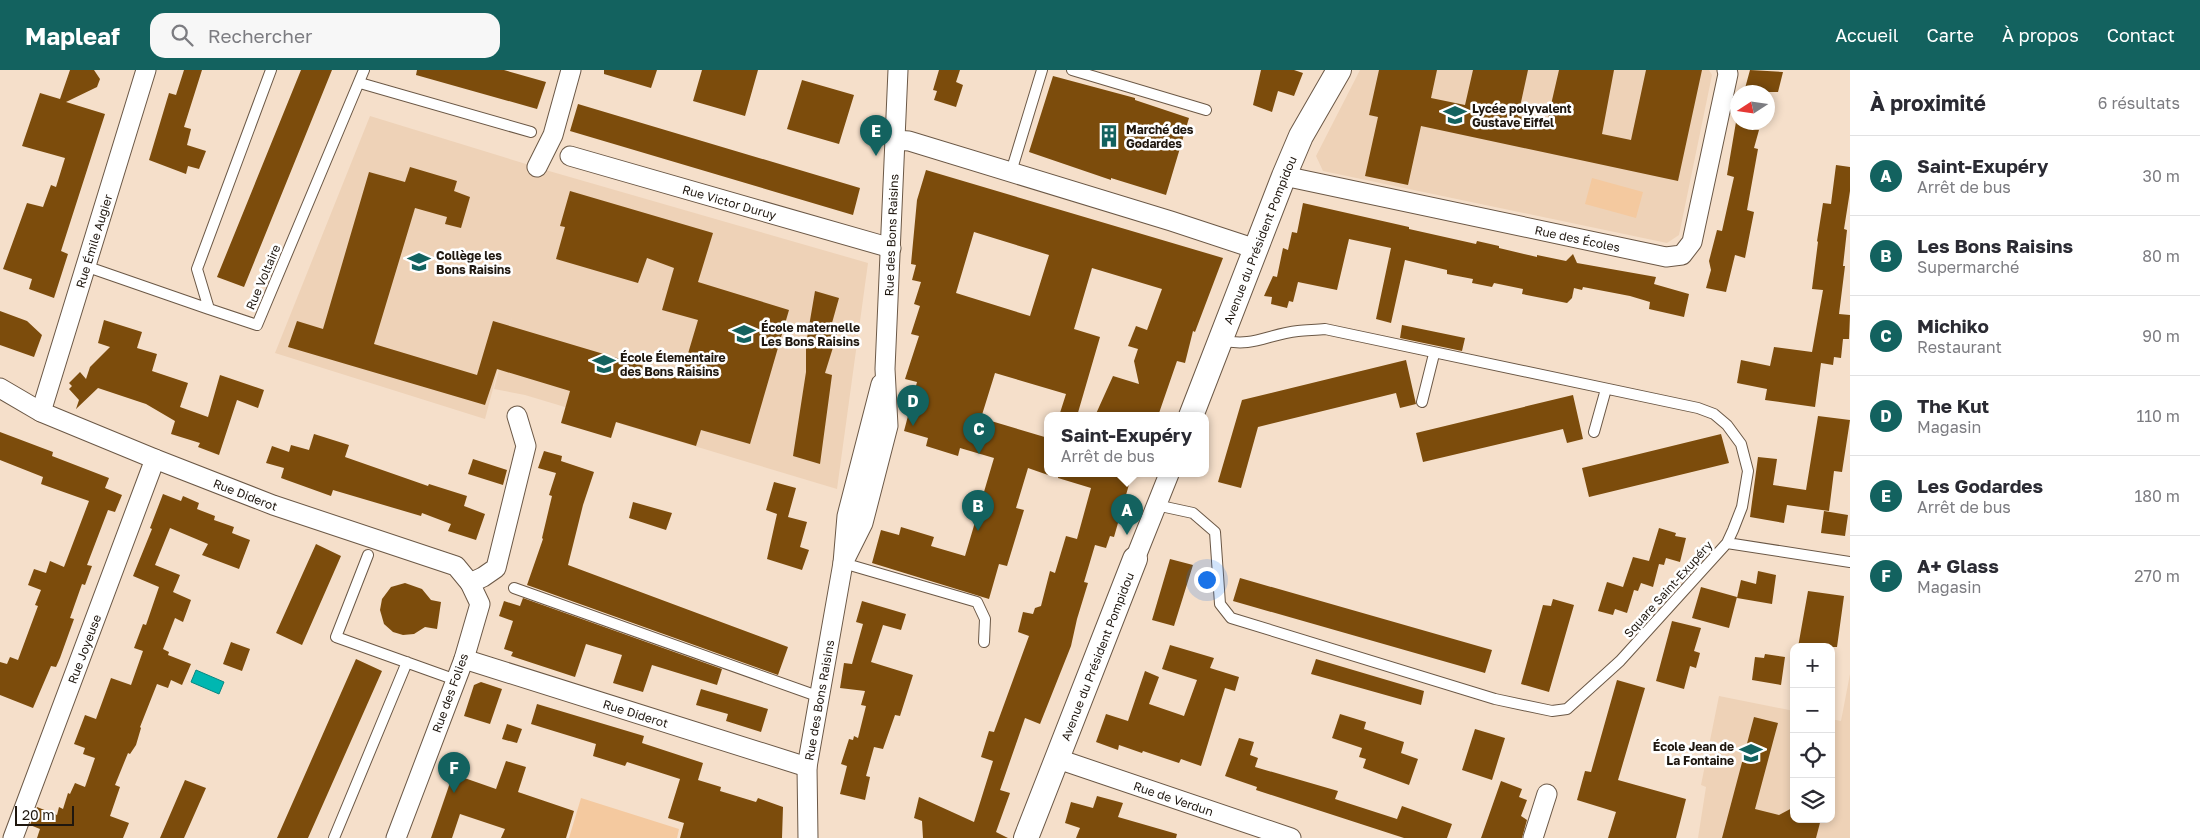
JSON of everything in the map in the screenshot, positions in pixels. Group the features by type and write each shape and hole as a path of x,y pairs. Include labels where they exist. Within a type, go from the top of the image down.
{"street":[{"name":"Rue Émile Augier","path":"40,412 146,70"},
{"path":"538,167 552,135 571,70"},
{"name":"Rue des Bons Raisins","path":"808,838 807,767 842,564 847,516 885,369 898,70"},
{"name":"Avenue du Président Pompidou","path":"1193,412 1301,136 1339,70"},
{"name":"Rue des Écoles","path":"1284,176 1666,257 1682,255 1692,242 1728,74 1727,70"},
{"path":"894,140 909,141 1256,250"},
{"name":"Rue Victor Duruy","path":"570,156 891,248"},
{"name":"Rue Diderot","path":"0,388 40,412 155,459 273,505 456,566 470,583 480,604"},
{"path":"470,583 496,568 526,446 518,416"},
{"name":"Rue Joyeuse","path":"12,838 155,459"},
{"name":"Avenue du Président Pompidou","path":"1026,838 1168,477"},
{"name":"Rue des Folies","path":"396,838 464,659 480,604"},
{"name":"Rue Diderot","path":"464,659 807,767"},
{"name":"Rue de Verdun","path":"1058,759 1291,838"},
{"path":"1533,838 1547,794"}],"lane":[{"path":"209,309 197,269 271,70"},
{"name":"Rue Voltaire","path":"209,309 257,325 364,70"},
{"path":"1011,172 1042,70"},
{"path":"1072,70 1206,110"},
{"path":"360,83 531,132"},
{"path":"85,266 209,309"},
{"name":"Square Saint-Exupéry","path":"1156,505 1193,513 1215,532 1220,604 1231,618 1495,699 1552,712 1567,709 1620,661 1727,543 1742,507 1748,471 1741,444 1727,425 1714,414 1698,408 1325,330 1296,331 1256,342 1237,344 1221,340"},
{"path":"1422,402 1434,354"},
{"path":"1594,432 1606,389"},
{"path":"1727,543 1850,562"},
{"path":"368,555 336,637 456,680"},
{"path":"842,564 977,602 985,619 984,642"},
{"path":"514,588 820,697"},
{"path":"334,838 407,662"}],"shaded area":[{"path":"1360,70 1709,70 1712,75 1679,235 1667,243 1323,171 1316,156"},
{"path":"370,116 549,171 868,263 837,489 525,395 494,389 512,316 485,419 275,353"},
{"path":"1592,178 1643,192 1636,218 1585,204"},
{"name":"École Jean de La Fontaine","path":"1850,674 1850,838 1698,838 1706,787 1701,785 1719,696 1790,710 1790,823 1835,823 1835,720 1841,721"},
{"path":"581,798 679,829 677,838 569,838"}],"water":[{"path":"196,670 224,682 219,694 191,682"}],"building":[{"path":"70,70 94,70 100,79 97,87 66,102 105,114 61,251 68,254 54,298 29,289 32,279 3,269 27,203 43,207 51,185 56,187 65,158 22,146 40,93 60,99"},
{"path":"184,70 202,70 184,127 191,129 187,145 206,151 199,169 188,166 186,174 149,160 169,93 176,95"},
{"path":"301,70 332,70 244,287 217,277"},
{"path":"417,70 504,70 546,82 537,109 416,75"},
{"path":"604,70 657,70 651,88 604,74"},
{"path":"702,70 758,70 745,116 693,101"},
{"path":"939,70 960,70 956,82 963,85 956,107 934,100 937,91 933,90"},
{"path":"1261,70 1294,70 1303,73 1294,96 1278,91 1272,112 1253,105"},
{"path":"1379,70 1437,70 1431,98 1465,105 1473,70 1528,70 1518,116 1547,122 1559,70 1614,70 1602,134 1631,140 1646,70 1702,70 1678,181 1421,126 1408,185 1365,176 1378,117 1369,115"},
{"path":"1750,70 1783,72 1778,92 1775,92 1775,85 1746,85"},
{"name":"Marché des Godardes","path":"1053,76 1135,98 1135,100 1189,118 1166,195 1111,178 1111,180 1029,152"},
{"path":"802,80 854,95 839,144 787,129"},
{"path":"578,104 860,188 853,215 570,131"},
{"path":"1735,130 1759,130 1754,148 1758,149 1747,210 1754,212 1745,258 1735,255 1726,292 1706,288 1711,270 1709,261 1717,230 1722,231 1734,177 1727,175"},
{"path":"1836,165 1850,167 1850,191 1844,229 1847,230 1843,266 1845,266 1839,314 1850,315 1849,339 1843,339 1841,358 1834,357 1833,365 1821,363 1815,407 1765,400 1767,389 1737,383 1741,360 1770,366 1774,347 1812,352 1823,290 1812,289 1817,241 1823,203 1831,204"},
{"path":"410,167 457,181 454,191 470,197 461,228 445,224 447,217 415,208 374,344 477,375 493,321 681,377 698,320 662,310 674,268 647,258 638,283 556,259 565,227 560,226 570,191 713,233 698,282 789,310 750,444 701,430 696,446 616,422 611,438 561,423 570,391 497,369 485,405 288,347 297,321 323,329 369,172 405,182"},
{"path":"926,170 1223,258 1195,332 1193,331 1185,363 1177,361 1159,412 1097,412 1113,376 1139,384 1134,361 1138,349 1128,346 1136,326 1147,330 1162,289 1092,268 1074,329 1100,337 1078,412 1060,412 1066,394 995,373 981,418 1044,437 1044,474 1028,468 1016,508 1024,510 1007,566 999,564 989,599 872,563 881,530 899,535 901,527 934,537 931,546 965,556 994,458 960,448 958,456 926,446 928,438 904,431 917,382 905,379 919,336 911,334 920,306 914,304 921,282 912,280 916,265 911,264 917,200","holes":["974,232 1049,255 1030,316 956,293"]},
{"path":"1303,203 1476,244 1477,241 1499,246 1499,248 1537,257 1537,255 1566,261 1573,254 1577,263 1656,277 1654,284 1689,294 1684,317 1649,309 1650,302 1630,296 1583,287 1582,290 1574,288 1572,298 1567,303 1522,294 1523,289 1494,283 1492,287 1472,283 1473,279 1447,274 1447,270 1405,260 1391,323 1376,319 1391,248 1349,239 1337,290 1298,282 1293,302 1289,301 1287,308 1271,304 1272,297 1264,296 1273,276 1277,277 1283,248 1288,250 1292,232 1297,233"},
{"path":"815,291 839,298 832,323 840,325 825,373 832,375 820,464 793,456 806,372 806,344"},
{"path":"0,311 27,321 42,335 34,357 0,345"},
{"path":"104,320 142,332 137,348 157,354 152,371 188,383 180,407 208,417 220,375 264,390 258,408 237,400 219,455 198,447 200,443 171,434 175,421 146,404 98,388 76,409 79,400 69,389 72,386 69,383 80,372 86,379 90,367 110,347 98,343"},
{"path":"1402,325 1465,338 1462,351 1400,338"},
{"path":"1406,360 1416,404 1400,408 1396,393 1258,427 1241,488 1218,482 1242,400"},
{"path":"1573,395 1583,439 1567,443 1563,429 1423,462 1416,433"},
{"path":"1818,416 1850,420 1842,472 1834,471 1829,511 1787,505 1784,523 1750,517 1758,457 1777,459 1773,485 1806,490"},
{"path":"0,432 53,452 52,456 109,478 105,488 122,495 115,512 108,510 87,565 92,566 85,585 82,584 70,618 74,619 60,658 56,667 51,666 33,708 0,695 0,662 7,664 10,657 18,660 38,606 35,605 41,590 28,585 34,569 46,573 50,561 64,567 89,501 41,484 43,477 0,460"},
{"path":"314,434 349,445 345,457 428,486 429,484 467,496 464,506 485,514 476,540 448,531 451,524 422,513 421,516 333,490 331,496 281,478 284,468 266,463 272,446 289,452 291,445 309,450"},
{"path":"1721,434 1729,463 1589,497 1582,468"},
{"path":"544,451 562,456 561,461 594,472 583,505 568,565 788,647 778,675 527,585 543,539 552,496 549,495 556,473 538,468"},
{"path":"473,459 507,470 503,485 468,474"},
{"path":"1131,477 1114,537 1110,536 1106,548 1095,545 1084,582 1088,583 1071,646 1040,724 1025,718 1000,790 1010,793 996,832 1008,838 923,838 922,821 914,818 919,797 974,822 993,761 981,757 989,731 994,732 1029,636 1018,632 1023,612 1033,614 1035,608 1041,606 1050,571 1055,573 1066,536 1077,539 1091,488 1058,478"},
{"path":"774,482 796,488 788,517 807,522 800,547 809,550 802,570 767,559 777,514 766,510"},
{"path":"163,494 181,501 183,496 199,503 197,509 215,516 214,520 234,527 232,533 250,540 239,569 202,555 208,544 170,528 155,565 180,575 173,592 191,600 183,622 175,618 163,649 169,652 168,655 191,664 182,685 171,680 168,688 157,684 140,727 136,745 130,754 128,753 115,785 120,787 110,816 129,823 123,838 37,838 40,829 30,825 37,807 57,815 59,807 63,809 68,793 70,794 75,783 85,787 95,758 83,754 85,748 74,744 85,715 96,719 111,678 131,685 143,651 134,648 143,624 146,625 159,587 133,576 152,529 150,528"},
{"path":"633,502 672,513 666,530 629,518"},
{"path":"1824,511 1848,515 1845,536 1821,533"},
{"path":"1659,528 1676,533 1675,536 1686,538 1680,562 1666,558 1664,565 1659,564 1653,587 1641,583 1638,591 1634,590 1627,613 1615,609 1613,615 1598,611 1607,582 1623,587 1633,557 1649,561"},
{"path":"316,544 341,556 302,645 276,633"},
{"path":"1170,559 1193,565 1174,626 1152,620"},
{"path":"1758,571 1776,575 1772,604 1737,598 1741,580 1756,584"},
{"path":"1240,578 1492,650 1485,673 1233,601"},
{"path":"405,583 422,589 431,600 441,602 437,629 425,627 414,634 403,635 393,632 384,624 380,610 382,599 391,587"},
{"path":"1701,587 1737,597 1729,628 1692,618"},
{"path":"1808,591 1844,596 1837,647 1835,647 1835,643 1799,643"},
{"path":"523,598 722,669 717,685 652,665 643,692 613,683 622,655 586,644 575,677 511,656 513,652 504,649 513,621 499,616 504,601 520,606"},
{"path":"1553,599 1574,605 1549,692 1521,684 1543,605 1551,606"},
{"path":"862,601 906,614 901,630 883,625 871,662 913,675 900,716 895,715 883,749 874,747 866,776 870,777 865,800 840,794 847,766 841,764 849,739 853,740 854,736 858,738 866,706 861,705 865,691 840,688 844,663 852,664 863,624 856,622"},
{"path":"1672,621 1701,628 1694,651 1700,653 1696,668 1690,666 1684,689 1656,681"},
{"path":"231,642 250,649 242,671 223,664"},
{"path":"1170,645 1214,658 1210,668 1239,677 1235,691 1225,688 1201,766 1181,759 1179,763 1119,745 1118,750 1096,742 1106,714 1128,721 1145,671 1159,677 1149,704 1184,716 1197,680 1162,669"},
{"path":"1765,654 1785,657 1781,685 1752,680 1755,657 1764,658"},
{"path":"356,659 382,671 308,838 277,838"},
{"path":"1316,659 1424,691 1421,705 1311,674"},
{"path":"1617,680 1645,688 1618,780 1686,799 1676,838 1608,838 1616,812 1577,800 1585,771 1591,772"},
{"path":"481,682 502,689 490,724 464,716 474,685"},
{"path":"701,689 768,709 761,732 726,721 728,714 696,705"},
{"path":"537,704 644,736 642,743 703,763 698,780 721,787 720,791 756,802 758,798 783,807 782,838 680,838 684,823 668,818 680,779 627,762 625,766 593,756 596,744 531,724"},
{"path":"1340,714 1366,722 1364,729 1404,742 1401,753 1418,759 1409,785 1363,768 1366,759 1359,757 1362,748 1332,738"},
{"path":"1754,717 1778,723 1755,809 1779,815 1790,809 1790,823 1820,823 1816,838 1722,838"},
{"path":"507,724 522,729 517,743 502,739"},
{"path":"1475,729 1505,738 1492,780 1462,770"},
{"path":"1239,738 1254,742 1250,755 1258,758 1255,767 1338,791 1335,799 1397,819 1402,806 1452,824 1447,838 1404,838 1256,790 1257,787 1225,776"},
{"path":"506,761 526,767 518,792 574,811 566,838 501,838 505,829 460,814 452,838 431,838 453,774 496,789"},
{"path":"185,780 206,788 184,838 160,838"},
{"path":"1501,781 1522,789 1519,797 1527,800 1521,816 1527,820 1522,838 1481,838"},
{"path":"1097,796 1123,803 1118,817 1177,834 1176,838 1076,838 1080,828 1065,823 1071,802 1093,808"}],"place":[{"name":"Lycée polyvalent Gustave Eiffel","path":"1455,115"},
{"name":"Marché des Godardes","path":"1109,136"},
{"name":"Les Godardes","path":"876,156"},
{"name":"Collège les Bons Raisins","path":"419,262"},
{"name":"École maternelle Les Bons Raisins","path":"744,334"},
{"name":"École Élementaire des Bons Raisins","path":"604,364"},
{"name":"The Kut","path":"913,426"},
{"name":"Michiko","path":"979,454"},
{"name":"Les Bons Raisins","path":"978,531"},
{"name":"Saint-Exupéry","path":"1127,535"},
{"name":"École Jean de La Fontaine","path":"1751,753"},
{"name":"A+ Glass","path":"454,793"}]}
